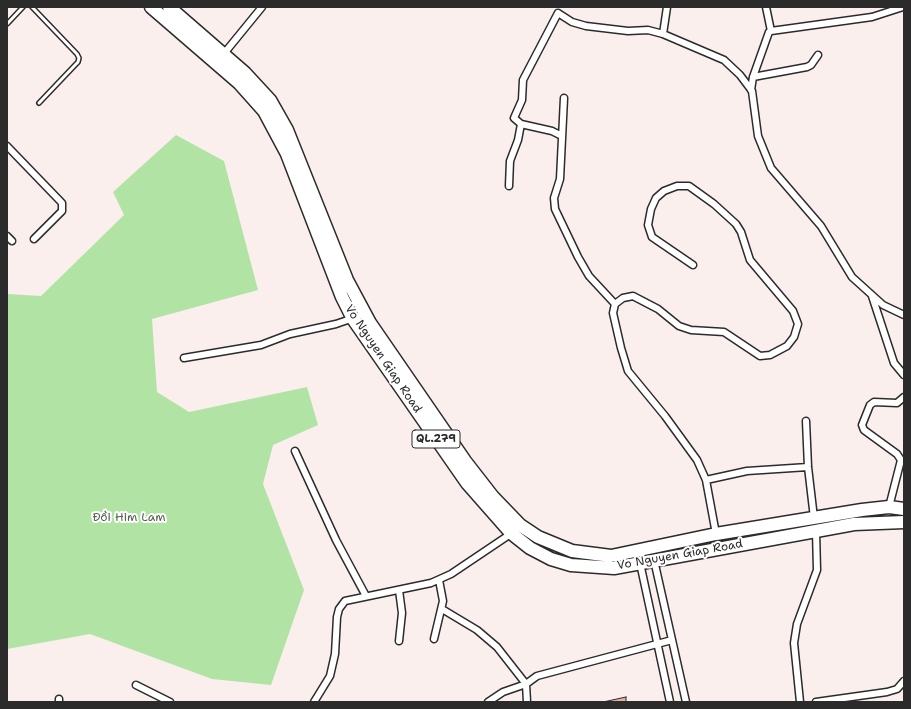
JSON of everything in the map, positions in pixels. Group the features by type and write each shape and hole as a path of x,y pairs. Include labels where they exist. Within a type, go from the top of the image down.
{"highway":[{"name":"Vo Nguyen Giap Road","path":"151,7 264,92 282,119 298,154 347,280 359,316 457,469 511,533 530,548 571,565 614,568 854,524 904,522"},
{"name":"Vo Nguyen Giap Road","path":"169,7 220,59"},
{"name":"Vo Nguyen Giap Road","path":"359,316 464,461 493,497 520,525 552,544 572,551 611,556 716,534 889,507 904,508"}],"street":[{"path":"220,59 262,7"},
{"path":"663,34 667,7"},
{"path":"766,7 771,31"},
{"path":"751,90 753,77 769,32 872,17 903,7"},
{"path":"562,136 532,125 521,124 514,118 522,100 523,80 557,10 572,22 586,26 628,31 648,30 663,34 724,60 740,75 751,90 755,105 758,136 771,168 821,226 852,277 883,305 904,315"},
{"path":"753,77 806,67 811,65 818,55"},
{"path":"564,98 560,179 554,198 555,209 575,252 589,276 615,304"},
{"path":"509,186 510,161 518,140 521,124"},
{"path":"7,146 61,200 63,205 62,211 34,239"},
{"path":"693,265 652,237 648,225 651,209 656,198 664,191 677,186 689,186 714,204 736,224 741,232 750,260 793,311 798,324 794,337 788,346 770,355 760,356 724,332 692,330 679,326 658,309 633,296 623,298 615,304 613,313 628,371 665,416 697,460 706,480 716,534"},
{"path":"7,236 12,241"},
{"path":"872,296 894,363 904,375"},
{"path":"184,358 254,347 290,334 359,316"},
{"path":"889,507 901,460 897,454 864,430 862,424 870,406 874,402 897,403 904,396"},
{"path":"806,421 808,467 814,518"},
{"path":"295,451 336,540 366,596"},
{"path":"706,480 747,471 808,467"},
{"path":"314,702 327,683 332,669 339,609 345,601 424,585 439,580 511,533 520,525"},
{"path":"800,702 794,643 799,617 817,570 816,531"},
{"path":"654,560 686,702"},
{"path":"640,563 670,702"},
{"path":"434,639 442,609 439,580"},
{"path":"398,641 402,614 399,590"},
{"path":"442,609 477,630 492,642 526,684 527,702"},
{"path":"488,702 503,692 526,684 537,676 672,640"},
{"path":"816,702 887,692 897,689 903,684"},
{"path":"136,685 170,702"}],"lane":[{"path":"7,24 24,7"},
{"path":"32,7 77,54 79,58 78,62 39,103"}],"green space":[{"name":"Đồi Him Lam","path":"176,135 224,161 258,290 152,319 157,392 189,412 307,387 318,425 273,445 263,484 304,590 271,685 212,679 90,634 7,649 7,294 41,296 124,215 113,192"}],"building":[{"path":"626,697 626,702 603,702"}]}
